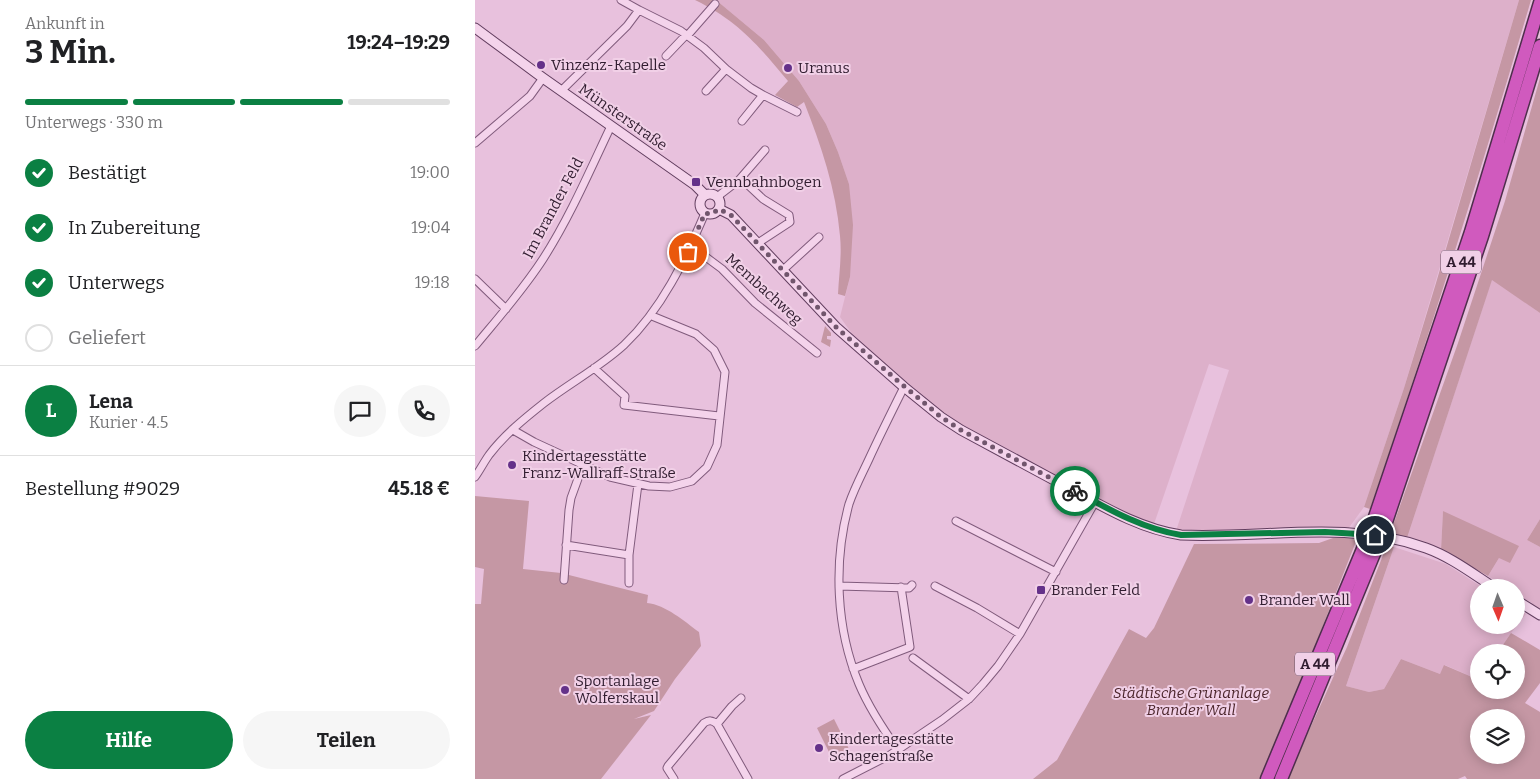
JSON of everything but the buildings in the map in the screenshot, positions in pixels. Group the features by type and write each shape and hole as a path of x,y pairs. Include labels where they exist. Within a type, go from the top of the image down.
{"highway":[{"name":"A 44","path":"1380,521 1471,232 1540,3"},
{"name":"A 44","path":"1281,779 1380,521 1482,236 1540,46"},
{"name":"A 44","path":"1267,779 1369,550"}],"street":[{"path":"621,0 687,35 751,88 797,112"},
{"path":"667,56 715,4"},
{"path":"561,91 627,26 639,10"},
{"name":"Münsterstraße","path":"475,28 695,185 705,195"},
{"path":"706,91 726,68"},
{"path":"475,144 530,96 543,78"},
{"path":"742,121 763,95"},
{"name":"Im Brander Feld","path":"475,346 527,283 558,235 611,126"},
{"path":"717,197 739,180 765,150"},
{"path":"739,180 747,184 763,199 789,215 790,222 758,243"},
{"path":"709,194 717,197 720,202 719,209 711,214 701,210 701,199 705,195 709,194"},
{"path":"719,209 731,215 837,328 941,417 961,430 1131,520 1167,533 1181,535 1360,533 1389,538 1434,552 1453,561 1481,579"},
{"path":"475,477 490,454 513,430 545,402 624,345 651,316 691,246 705,213"},
{"path":"783,270 819,238"},
{"name":"Membachweg","path":"691,246 722,269 755,303 817,353"},
{"path":"475,279 506,308"},
{"path":"513,430 534,442 610,477 638,484 670,487 692,481 707,467 717,446 725,372 714,350 696,334 651,316"},
{"path":"594,368 625,396 624,405 719,416"},
{"path":"898,750 870,706 853,668 842,626 839,586 842,542 849,506 857,485 904,387"},
{"path":"564,580 571,498 583,465"},
{"path":"629,583 629,555 638,484"},
{"path":"843,779 898,750 969,699 998,666 1020,634 1095,502"},
{"path":"956,521 1056,572"},
{"path":"566,545 629,555"},
{"path":"839,586 909,588 912,585"},
{"path":"935,586 1020,634"},
{"path":"853,668 910,647 901,587"},
{"path":"1525,606 1540,615"},
{"path":"913,658 969,699"},
{"path":"717,724 741,698"},
{"path":"673,779 667,768 671,761 704,723 709,720 717,724 748,779"}],"shaded area":[{"path":"716,0 1519,0 1404,388 1364,507 1348,529 1176,531 1229,370 1209,364 1154,524 1134,517 964,427 943,413 858,342 840,317 850,277 849,184 838,152 826,124 799,81 764,40"},
{"path":"1492,279 1540,313 1540,519 1527,540 1540,547 1540,609 1525,599 1525,579 1493,579 1488,576 1499,558 1443,511 1441,550 1407,538"},
{"path":"1394,547 1446,564 1470,579 1470,634 1510,634 1503,644 1470,644 1470,676 1445,665 1440,674 1401,659 1384,689 1369,692 1346,686"}],"green space":[{"path":"695,0 716,0 764,40 799,81 826,124 849,184 853,225 850,277 845,296 838,294 841,243 835,201 822,151 804,102 797,107 775,95 788,81 757,45 735,25"},
{"path":"1519,0 1531,0 1413,382 1370,509 1364,507 1404,388"},
{"path":"1540,78 1540,313 1492,280 1407,538 1390,534 1458,343 1505,201"},
{"path":"825,326 831,333 831,336 827,336 827,339 831,340 830,347 821,342"},
{"name":"Sportanlage Wolferskaul","path":"475,496 529,501 523,569 561,573 648,595 647,603 668,610 699,632 701,646 675,679 654,711 634,719 651,715 601,779 475,779 475,604 481,604 484,569 475,567"},
{"path":"1443,511 1519,546 1510,563 1499,558 1488,576 1441,550"},
{"path":"1540,519 1540,547 1527,540"},
{"name":"Städtische Grünanlage Brander Wall","path":"1343,537 1357,539 1276,745 1260,779 1033,779 1057,760 1129,629 1146,638 1154,628 1194,544 1319,543"},
{"path":"1387,545 1394,547 1346,686 1369,692 1384,689 1401,659 1440,674 1444,665 1470,676 1470,699 1525,699 1525,644 1503,644 1510,634 1513,634 1540,650 1540,683 1525,703 1540,712 1540,779 1467,779 1465,776 1458,779 1287,779 1347,647"},
{"path":"834,719 851,753 834,762 817,728"}],"way so far":[{"path":"688,252 705,213 711,214 719,209 731,215 837,328 941,417 961,430 1075,491"}],"place":[{"name":"Vinzenz-Kapelle","path":"541,65"},
{"name":"Uranus","path":"788,68"},
{"name":"Vennbahnbogen","path":"696,182"},
{"name":"Kindertagesstätte Franz-Wallraff-Straße","path":"512,465"},
{"name":"Brander Feld","path":"1041,590"},
{"name":"Brander Wall","path":"1249,600"},
{"name":"Sportanlage Wolferskaul","path":"565,690"},
{"name":"Kindertagesstätte Schagenstraße","path":"819,748"}],"route":[{"path":"1075,491 1131,520 1167,533 1192,535 1325,532 1375,535"}]}
